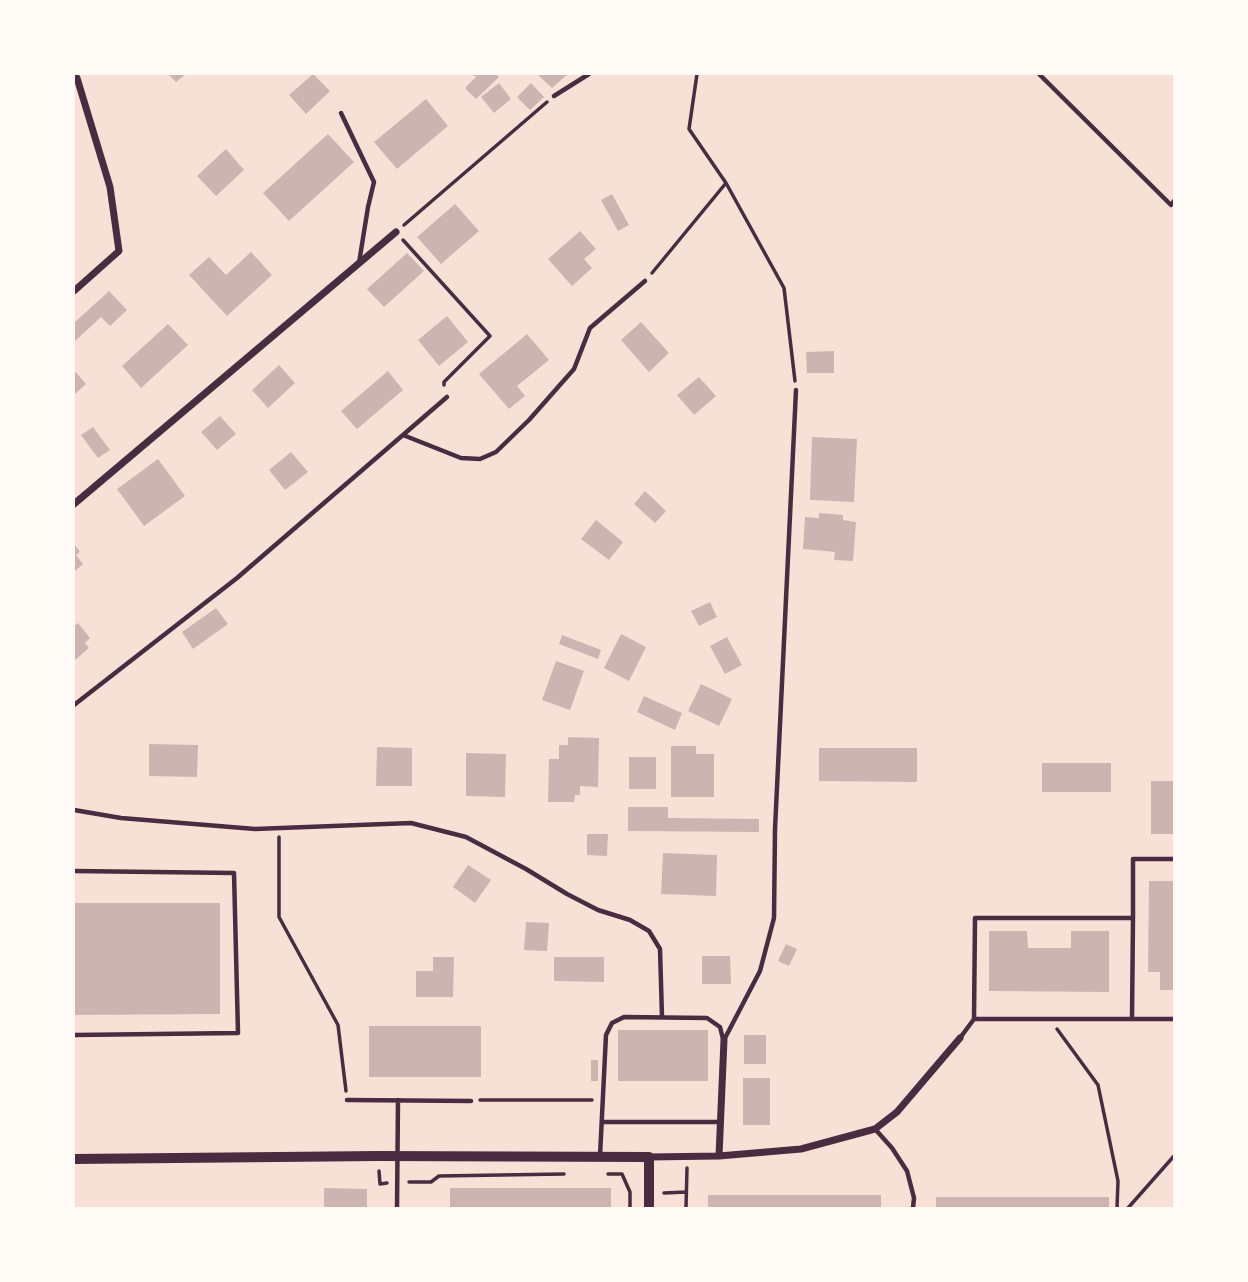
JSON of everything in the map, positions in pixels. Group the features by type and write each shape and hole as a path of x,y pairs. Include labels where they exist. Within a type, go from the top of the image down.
{"street":[{"path":"74,76 77,78 110,187 118,251 74,291"},
{"path":"74,504 396,232"},
{"path":"74,1159 649,1157 719,1156 801,1149 875,1129 897,1112 960,1038"},
{"path":"719,1156 724,1040"},
{"path":"649,1157 649,1209"}],"lane":[{"path":"554,96 589,74"},
{"path":"1040,74 1173,205"},
{"path":"341,113 374,182 359,263"},
{"path":"403,435 461,458 480,459 496,452 529,420 574,369 590,328 645,281"},
{"path":"724,1040 760,971 774,918 775,829 796,390"},
{"path":"74,705 237,578 447,397"},
{"path":"74,810 121,818 255,829 411,823 466,837 587,905 630,920 649,931 660,949 662,1017"},
{"path":"1132,1019 1133,859 1174,859"},
{"path":"74,871 234,873 238,1033 74,1035"},
{"path":"960,1038 974,1019 975,918 1133,918"},
{"path":"600,1156 606,1035 612,1023 624,1017 707,1018 720,1027 724,1040"},
{"path":"974,1019 1174,1019"},
{"path":"347,1100 471,1101"},
{"path":"397,1209 398,1100"},
{"path":"602,1122 720,1122"},
{"path":"875,1129 906,1171 914,1198 913,1209"}],"path":[{"path":"697,74 689,129 726,183 784,288 796,390"},
{"path":"447,397 444,382 490,336 396,232 554,96"},
{"path":"645,281 726,183"},
{"path":"279,828 279,917 338,1025 347,1100"},
{"path":"1049,1019 1098,1085 1118,1181 1117,1209"},
{"path":"471,1101 604,1100"},
{"path":"378,1156 380,1184 431,1182 439,1176 575,1173"},
{"path":"686,1209 687,1156"},
{"path":"1128,1209 1174,1156"},
{"path":"622,1174 630,1192 630,1209"}],"building":[{"path":"168,74 186,74 176,82"},
{"path":"313,74 330,91 306,114 289,95"},
{"path":"472,74 496,74 499,77 476,99 465,88 476,77"},
{"path":"537,74 568,74 552,88"},
{"path":"499,83 511,99 494,113 481,97"},
{"path":"531,83 544,97 530,110 517,97"},
{"path":"426,99 448,126 397,169 374,142"},
{"path":"328,134 354,162 289,221 263,193"},
{"path":"226,149 244,170 216,196 197,176"},
{"path":"612,194 629,225 618,231 601,200"},
{"path":"455,204 479,231 441,264 417,237"},
{"path":"580,231 596,249 584,259 592,268 572,286 548,259"},
{"path":"251,252 272,275 227,316 189,275 209,257 226,275"},
{"path":"407,253 424,271 384,307 367,289"},
{"path":"109,291 127,310 110,326 101,317 75,341 74,323"},
{"path":"447,316 468,342 439,366 418,340"},
{"path":"641,322 669,353 649,372 621,340"},
{"path":"168,324 188,345 141,388 122,366"},
{"path":"527,334 549,360 517,386 525,396 509,409 479,374"},
{"path":"834,351 834,373 807,373 806,352"},
{"path":"279,365 295,383 268,408 252,390"},
{"path":"74,370 86,384 74,395"},
{"path":"388,371 403,390 357,429 341,411"},
{"path":"699,377 716,396 694,415 677,395"},
{"path":"220,416 236,434 217,450 201,432"},
{"path":"93,427 110,450 98,458 81,435"},
{"path":"812,437 857,439 854,502 810,500"},
{"path":"291,452 308,472 285,490 269,470"},
{"path":"158,459 185,496 144,526 117,489"},
{"path":"645,491 666,511 655,523 634,504"},
{"path":"819,513 843,515 843,520 856,522 853,561 834,560 835,552 803,549 805,517 819,518"},
{"path":"596,520 623,542 609,560 581,539"},
{"path":"74,544 80,552 76,555 83,564 74,572"},
{"path":"710,602 717,617 699,626 691,611"},
{"path":"216,608 228,624 193,649 182,632"},
{"path":"78,623 90,638 85,643 89,648 75,660 74,626"},
{"path":"621,634 646,647 629,681 604,668"},
{"path":"562,635 601,650 598,659 559,644"},
{"path":"727,637 742,665 725,674 710,646"},
{"path":"556,661 584,671 570,710 542,700"},
{"path":"701,684 732,699 719,726 688,711"},
{"path":"644,696 682,713 675,730 637,712"},
{"path":"568,737 599,738 598,787 580,786 580,795 575,795 574,802 548,802 549,759 559,759 559,745 568,745"},
{"path":"149,744 198,745 197,777 149,776"},
{"path":"671,746 696,746 696,754 714,754 714,797 671,797"},
{"path":"377,747 412,748 412,786 376,786"},
{"path":"819,748 917,748 917,782 819,781"},
{"path":"466,753 506,754 505,797 466,796"},
{"path":"629,757 656,757 656,789 629,789"},
{"path":"1042,763 1111,763 1111,792 1042,792"},
{"path":"1151,781 1174,781 1174,834 1151,834"},
{"path":"628,807 668,807 668,818 759,819 759,832 628,831"},
{"path":"587,834 608,834 607,856 587,855"},
{"path":"663,853 717,855 716,896 661,894"},
{"path":"468,865 491,880 475,903 453,887"},
{"path":"1149,881 1174,881 1174,990 1160,990 1160,972 1148,972"},
{"path":"74,903 220,903 220,1014 74,1015"},
{"path":"526,922 549,923 547,951 524,950"},
{"path":"989,931 1027,931 1028,948 1071,948 1071,931 1109,931 1109,992 989,991"},
{"path":"786,944 797,949 789,966 778,961"},
{"path":"702,956 730,956 731,984 702,984"},
{"path":"433,957 454,957 453,997 416,997 416,971 433,971"},
{"path":"554,957 604,957 604,982 554,981"},
{"path":"369,1026 481,1026 481,1077 369,1077"},
{"path":"618,1030 708,1030 708,1081 618,1081"},
{"path":"744,1035 766,1035 766,1064 744,1064"},
{"path":"591,1060 598,1060 598,1081 591,1081"},
{"path":"743,1078 770,1078 770,1125 743,1125"},
{"path":"324,1188 367,1189 367,1208 324,1208"},
{"path":"450,1188 611,1188 611,1208 450,1208"},
{"path":"708,1195 881,1195 881,1208 708,1208"},
{"path":"936,1197 1109,1197 1109,1208 936,1208"}]}
